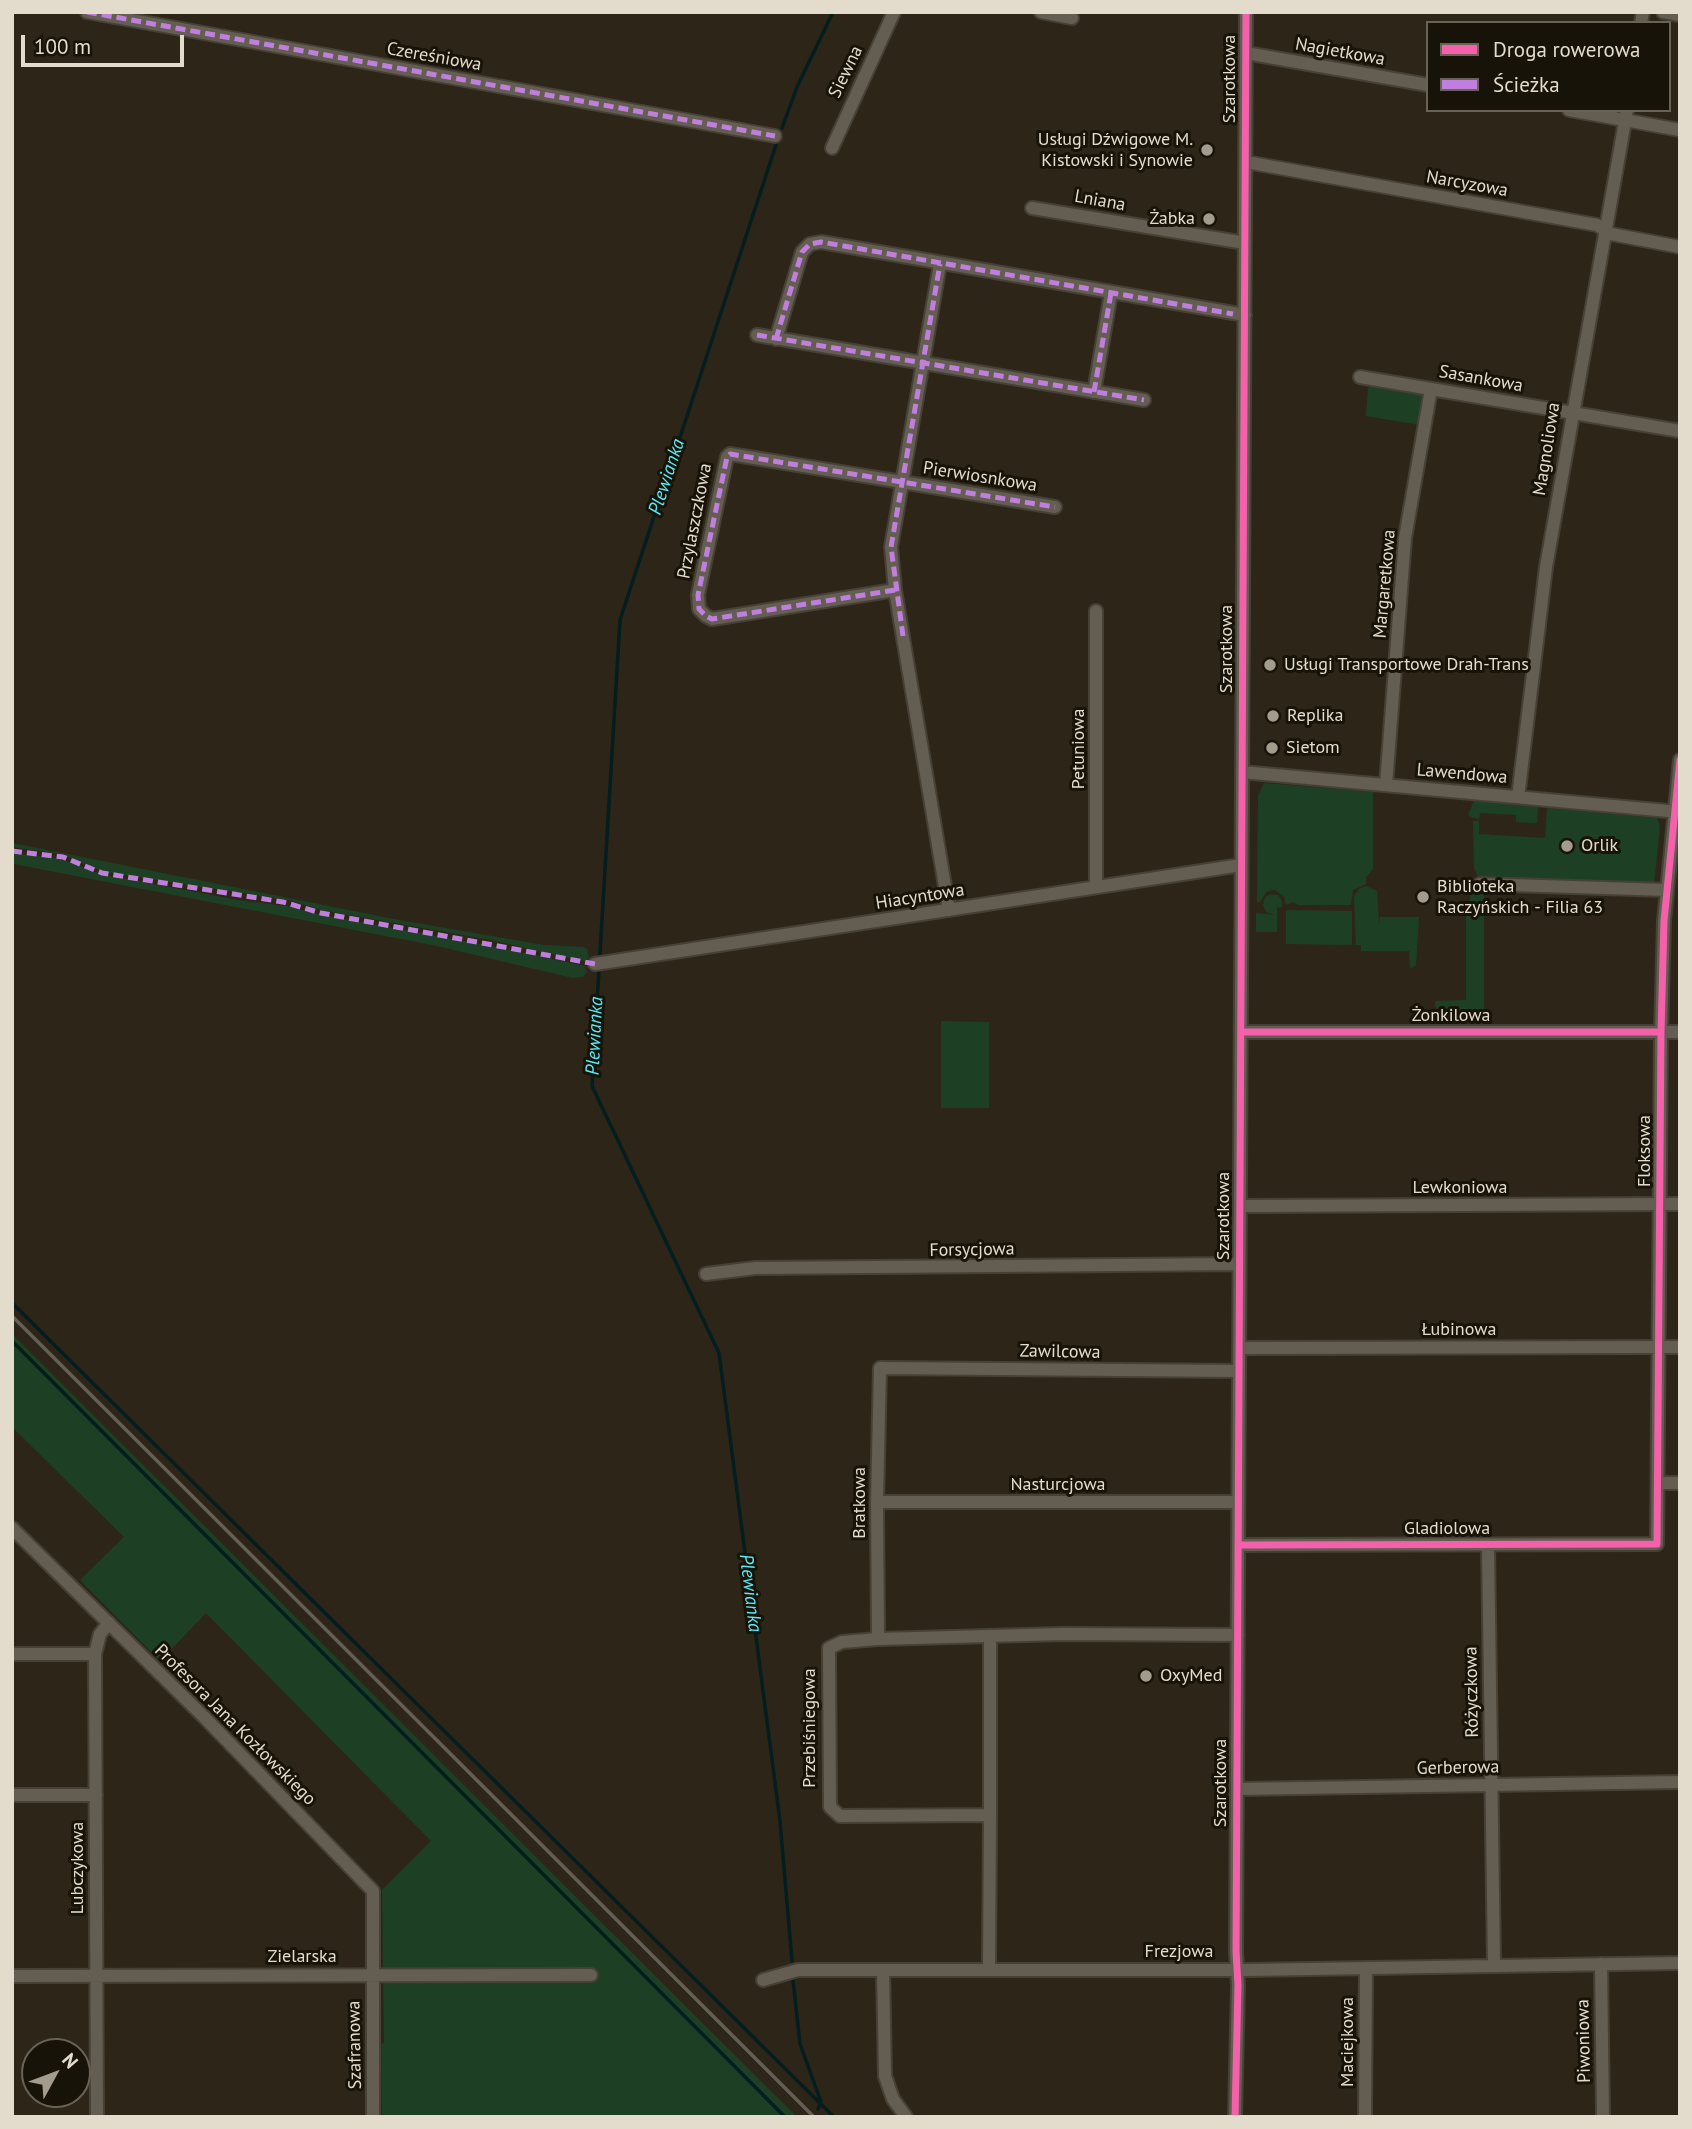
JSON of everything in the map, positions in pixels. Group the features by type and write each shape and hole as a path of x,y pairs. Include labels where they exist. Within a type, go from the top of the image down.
{"street":[{"name":"Czereśniowa","path":"87,12 775,136"},
{"name":"Siewna","path":"832,148 894,12"},
{"path":"1041,12 1072,18"},
{"name":"Szarotkowa","path":"1235,2117 1246,12"},
{"name":"Nagietkowa","path":"1246,53 1426,85"},
{"path":"1592,112 1626,115 1680,130"},
{"name":"Magnoliowa","path":"1518,797 1546,567 1571,412 1626,115"},
{"name":"Narcyzowa","path":"1246,162 1605,228 1616,235 1680,247"},
{"name":"Lniana","path":"1031,208 1245,243"},
{"path":"776,339 802,252 810,244 821,242 1245,315"},
{"path":"940,264 900,481 891,547 895,590 949,910"},
{"path":"1094,392 1111,293"},
{"path":"757,335 1144,400"},
{"name":"Sasankowa","path":"1360,377 1680,431"},
{"name":"Margaretkowa","path":"1386,785 1405,538 1431,388"},
{"name":"Przylaszczkowa","path":"895,590 712,619 703,613 698,602 728,455 900,481"},
{"name":"Pierwiosnkowa","path":"900,481 1055,507"},
{"name":"Petuniowa","path":"1096,611 1096,887"},
{"name":"Floksowa","path":"1657,1544 1661,1032 1667,890 1677,812 1680,760"},
{"name":"Lawendowa","path":"1242,772 1677,812"},
{"name":"Hiacyntowa","path":"600,964 1241,865"},
{"path":"1480,884 1667,890"},
{"name":"Żonkilowa","path":"1241,1032 1680,1032"},
{"name":"Lewkoniowa","path":"1240,1206 1680,1204"},
{"name":"Forsycjowa","path":"706,1274 755,1268 1239,1265"},
{"name":"Łubinowa","path":"1239,1348 1680,1347"},
{"name":"Zawilcowa","path":"880,1368 1239,1371"},
{"name":"Bratkowa","path":"878,1639 880,1368"},
{"path":"1658,1483 1680,1483"},
{"name":"Nasturcjowa","path":"877,1502 1238,1502"},
{"name":"Profesora Jana Kozłowskiego","path":"12,1528 373,1891 372,1974"},
{"name":"Gladiolowa","path":"1238,1545 1657,1544"},
{"name":"Różyczkowa","path":"1488,1545 1494,1965"},
{"name":"Lubczykowa","path":"97,2117 95,1654 100,1634 109,1623"},
{"name":"Przebiśniegowa","path":"990,1815 839,1816 830,1807 829,1648 842,1642 878,1639 1062,1634 1238,1635"},
{"path":"989,1970 990,1638"},
{"path":"12,1654 95,1654"},
{"name":"Gerberowa","path":"1237,1788 1680,1782"},
{"path":"12,1794 96,1795"},
{"name":"Frezjowa","path":"763,1980 791,1970 1237,1970 1680,1963"},
{"name":"Piwoniowa","path":"1601,1964 1603,2117"},
{"name":"Maciejkowa","path":"1365,2117 1366,1968"},
{"path":"883,1970 885,2076 893,2099 906,2117"},
{"name":"Szafranowa","path":"372,1974 373,2117"},
{"name":"Zielarska","path":"12,1976 591,1975"}],"green space":[{"path":"1378,384 1422,392 1424,401 1421,401 1423,405 1420,425 1366,416 1368,388"},
{"path":"1264,783 1373,792 1373,869 1366,877 1366,884 1353,890 1351,905 1298,905 1293,902 1286,905 1284,897 1275,890 1267,891 1260,902 1257,902 1258,796"},
{"path":"1474,801 1538,807 1537,823 1516,822 1516,815 1480,813 1479,819 1473,818 1468,815"},
{"path":"1547,808 1657,818 1660,826 1654,885 1478,876 1474,868 1473,821 1479,821 1479,834 1545,838"},
{"path":"12,843 399,920 544,945 583,947 587,949 589,958 584,961 491,940 321,910 288,900 104,872 61,854 12,847"},
{"path":"12,853 61,859 100,874 244,901 287,906 496,947 585,966 587,972 583,977 573,978 437,946 19,865 12,863"},
{"path":"1366,886 1377,891 1379,925 1380,917 1419,917 1416,965 1410,969 1409,951 1361,951 1361,945 1356,945 1354,897 1359,889"},
{"path":"1476,888 1484,890 1484,1024 1479,1023 1478,1014 1443,1015 1435,1006 1435,1001 1466,1000 1466,906 1470,905 1470,894"},
{"path":"1278,895 1282,901 1282,907 1277,908 1277,932 1256,932 1256,913 1275,915 1266,912 1263,905 1265,897"},
{"path":"1286,910 1352,911 1352,945 1286,944"},
{"path":"941,1021 989,1022 989,1108 941,1108"},
{"path":"12,1334 797,2117 382,2117 382,1890 431,1841 206,1613 160,1661 80,1580 124,1537 12,1427"}],"waterway":[{"name":"Plewianka","path":"782,128 797,87 833,12"},
{"name":"Plewianka","path":"776,145 620,620 592,1086 719,1353 780,1821 792,1961"},
{"path":"12,1303 834,2117"},
{"path":"12,1341 785,2117"},
{"name":"Plewianka","path":"793,1980 800,2044 821,2102 818,2109"}],"railway":[{"path":"12,1316 814,2117"}],"marked path":[{"path":"87,12 775,136"},
{"path":"776,339 802,252 810,244 821,242 1233,314"},
{"path":"903,636 891,547 940,264"},
{"path":"1094,392 1111,293"},
{"path":"757,335 1144,400"},
{"path":"895,590 712,619 706,616 699,609 698,595 727,457 730,454 1055,507"},
{"path":"12,851 63,857 102,873 283,902 321,913 595,964"}],"cycle path":[{"path":"1235,2117 1238,1985 1236,1951 1246,12"},
{"path":"1238,1545 1657,1544 1664,921 1680,760"},
{"path":"1241,1032 1661,1032"}],"place":[{"name":"Usługi Dźwigowe M. Kistowski i Synowie","path":"1207,150"},
{"name":"Żabka","path":"1209,219"},
{"name":"Usługi Transportowe Drah-Trans","path":"1270,665"},
{"name":"Replika","path":"1273,716"},
{"name":"Sietom","path":"1272,748"},
{"name":"Orlik","path":"1567,846"},
{"name":"Biblioteka Raczyńskich - Filia 63","path":"1423,897"},
{"name":"OxyMed","path":"1146,1676"}]}
